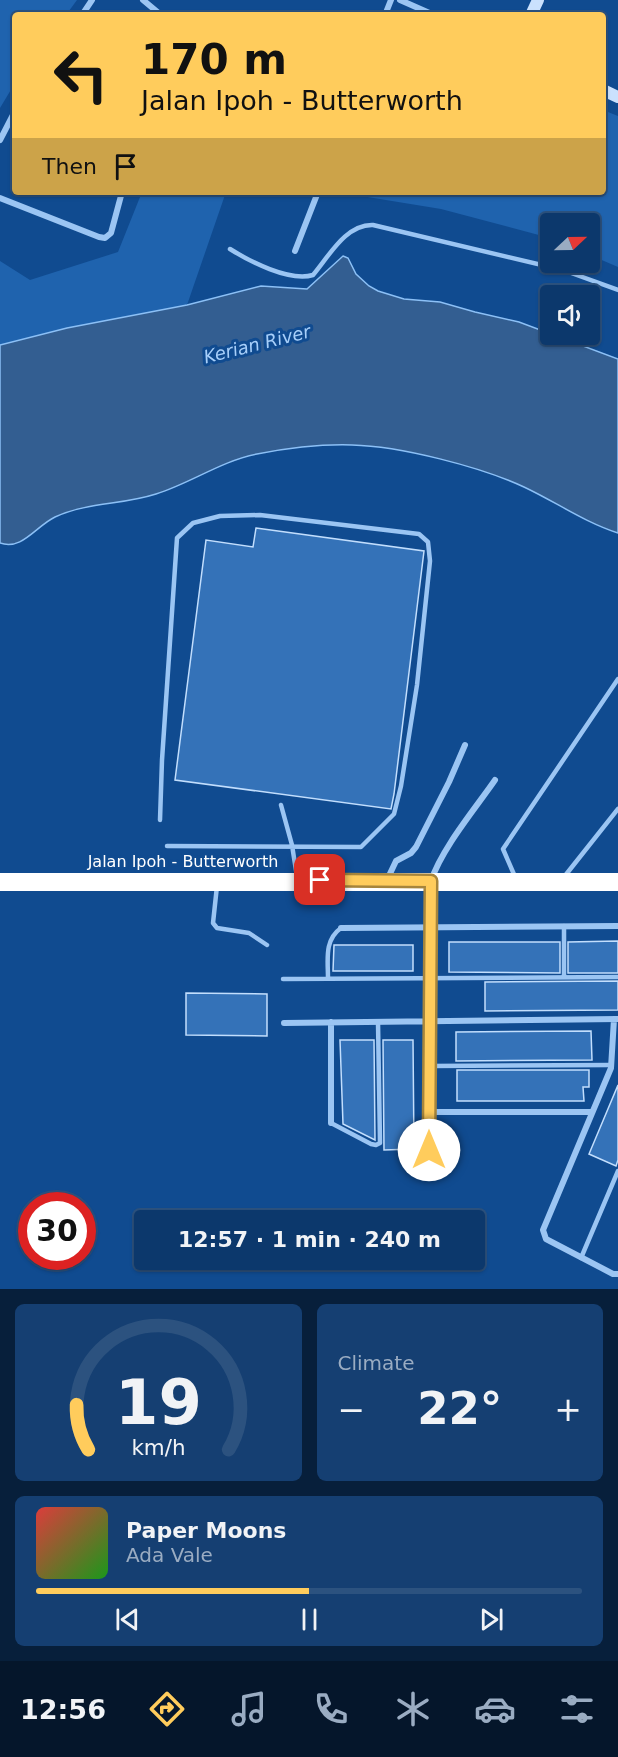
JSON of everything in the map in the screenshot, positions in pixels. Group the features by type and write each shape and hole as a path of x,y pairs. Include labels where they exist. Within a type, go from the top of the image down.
{"highway":[{"name":"Jalan Ipoh - Butterworth","path":"0,882 297,880 618,882"}],"street":[{"path":"143,0 157,12"},
{"path":"400,0 427,12"},
{"path":"0,140 12,117"},
{"path":"0,198 105,238 111,233 121,195"},
{"path":"295,251 317,195"},
{"path":"387,881 396,861 411,853 416,847 465,745"},
{"path":"429,1170 431,881 434,871 495,780"},
{"path":"341,928 618,926"},
{"path":"284,1023 616,1019 611,1065 543,1230 546,1239 613,1274 618,1274"},
{"path":"331,1022 331,1124"},
{"path":"429,1112 592,1112"}],"lane":[{"path":"230,249 252,263 281,273 308,276 313,275 350,231 363,225 373,225 563,270 618,290"},
{"path":"160,820 177,538 193,523 220,516 260,515 419,534 428,542 430,561 417,685 401,786 394,814 361,847 167,846"},
{"path":"517,881 503,849 618,679"},
{"path":"281,805 292,845 297,880"},
{"path":"560,882 618,809"},
{"path":"217,881 214,926 249,933 267,945"},
{"path":"564,926 564,977"},
{"path":"328,978 328,941 341,928"},
{"path":"284,979 618,977"},
{"path":"331,1124 371,1144 380,1143 378,1022"},
{"path":"430,1066 611,1065"},
{"path":"581,1258 618,1171"}],"shaded area":[{"path":"0,0 77,0 68,12 12,12 12,88 0,108"},
{"path":"606,111 618,116 618,267 600,259 600,213 540,213 540,235 441,209 355,195 606,195"},
{"path":"141,195 225,195 187,305 67,328 0,345 0,261 30,280 118,252"}],"water":[{"name":"Kerian River","path":"343,256 348,258 356,274 378,291 404,299 440,302 519,322 540,330 540,345 581,345 618,359 618,533 582,518 524,487 486,472 416,453 371,446 340,445 293,448 244,457 156,494 67,512 48,521 22,541 8,545 0,543 0,345 67,328 187,305 261,286 307,289"}],"building":[{"path":"256,528 424,551 391,809 175,780 206,540 253,547"},
{"path":"618,941 618,973 568,973 568,942"},
{"path":"449,942 560,942 560,973 449,972"},
{"path":"334,945 413,945 413,971 333,971"},
{"path":"618,981 618,1010 485,1011 485,982"},
{"path":"186,993 267,994 267,1036 186,1035"},
{"path":"591,1031 592,1060 456,1061 456,1032"},
{"path":"340,1040 374,1040 375,1140 343,1124"},
{"path":"383,1040 413,1040 414,1149 384,1150"},
{"path":"457,1070 589,1070 589,1087 583,1087 584,1101 457,1101"},
{"path":"618,1085 618,1160 616,1166 589,1154"}],"route":[{"path":"320,880 431,881 429,1150"}]}
